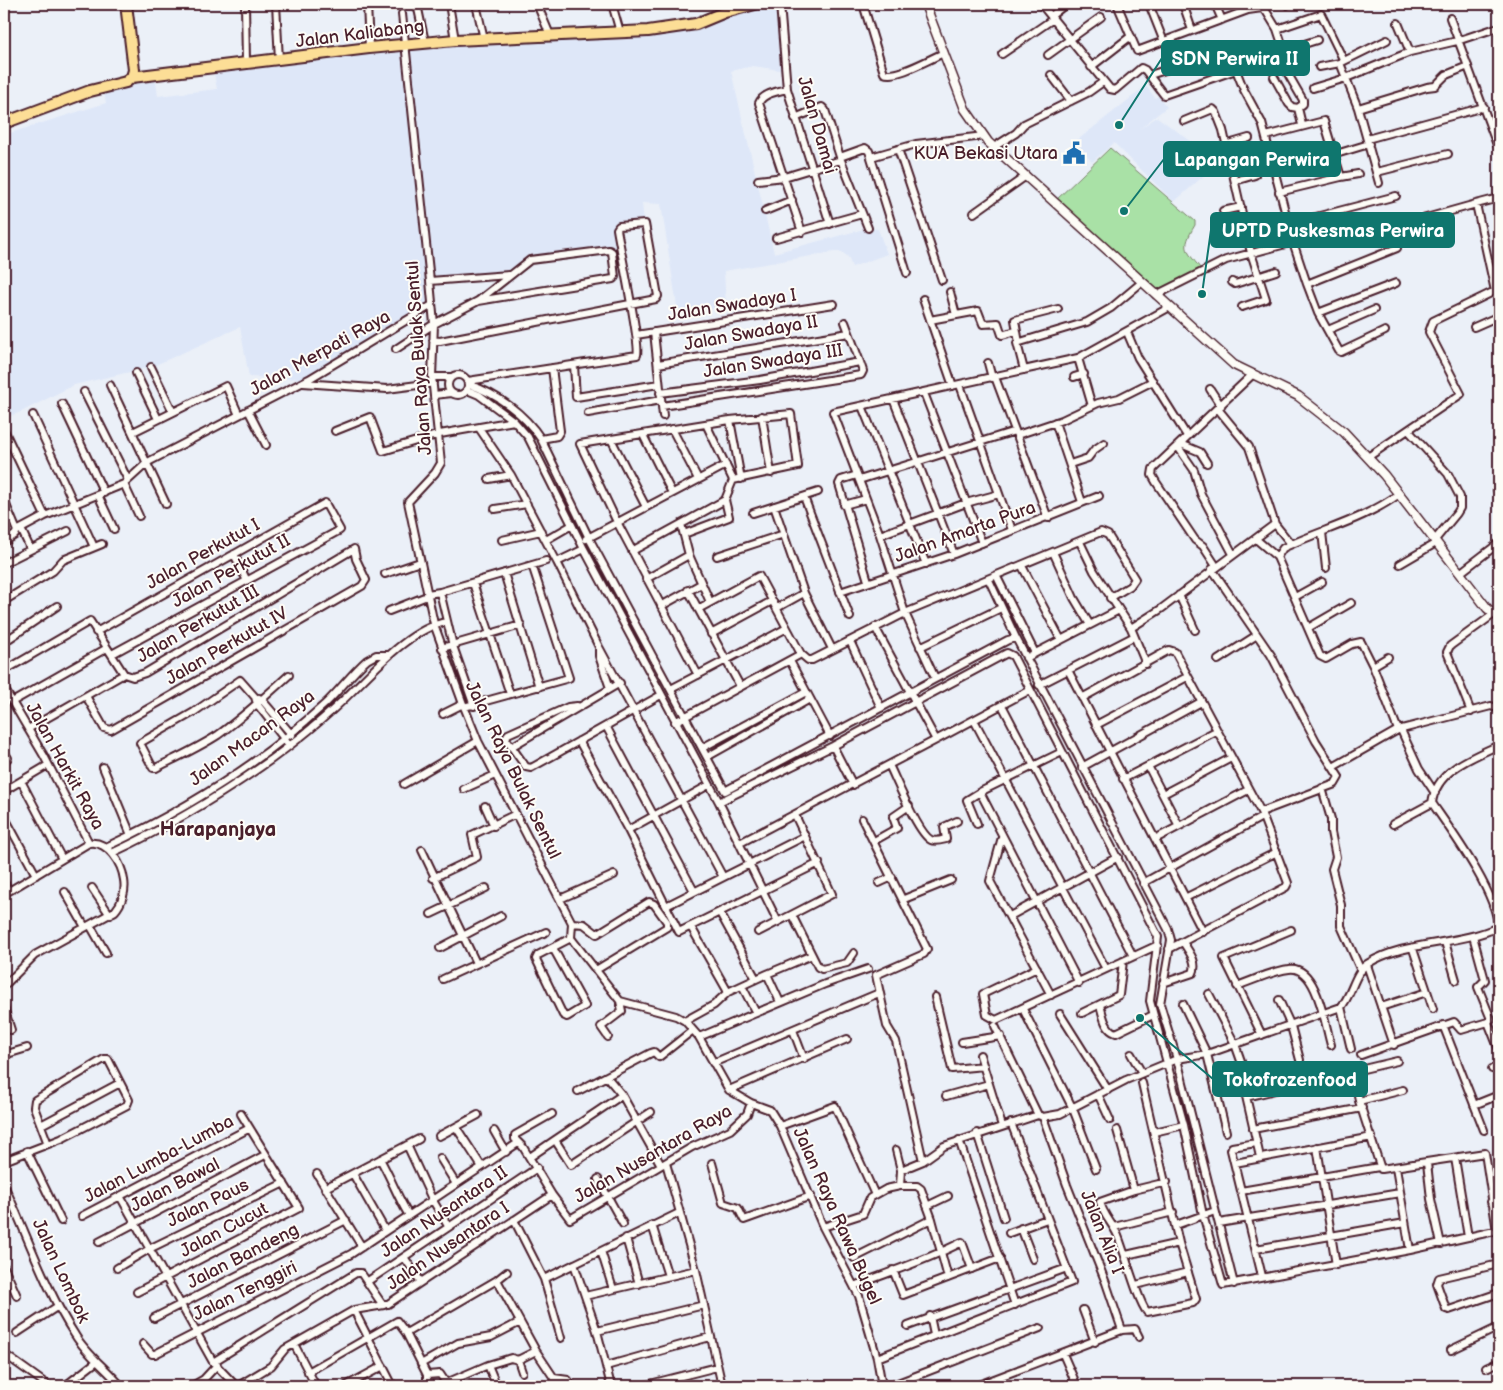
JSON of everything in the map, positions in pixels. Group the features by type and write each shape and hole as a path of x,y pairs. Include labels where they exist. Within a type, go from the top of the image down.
{"main road":[{"path":"126,4 134,70 132,77"},
{"name":"Jalan Kaliabang","path":"4,123 90,91 126,82 132,77 425,42 648,31 696,24 725,12 755,4"}],"street":[{"path":"245,4 246,62"},
{"path":"276,4 280,60"},
{"path":"367,4 369,48"},
{"path":"417,4 425,42"},
{"path":"450,4 455,40"},
{"path":"476,4 484,39"},
{"path":"537,4 550,35"},
{"path":"612,4 620,32"},
{"name":"Jalan Damai","path":"780,4 787,89 830,224"},
{"path":"863,4 884,73 890,75 906,70 944,53"},
{"path":"925,4 965,109 994,147 1234,365 1298,396 1344,432 1400,494 1435,542 1496,615 1450,646 1447,652 1471,712"},
{"path":"1041,4 1091,68 1113,90 1141,68 1150,75 1164,96 1236,70"},
{"path":"1002,54 1052,17 1066,4"},
{"path":"1116,4 1137,51 1222,20 1247,7 1262,8 1266,11 1277,29 1284,50"},
{"path":"1149,4 1164,42"},
{"path":"1183,4 1192,30"},
{"path":"1216,4 1222,20"},
{"name":"Jalan Raya Bulak Sentul","path":"402,14 434,324 433,380 440,434 441,463 439,468 408,502 434,624 463,705 478,741 572,923"},
{"path":"1277,29 1319,14 1322,15 1342,61 1346,78 1358,108 1379,183"},
{"path":"1048,55 1101,17"},
{"path":"1450,18 1497,145"},
{"path":"1398,23 1410,52"},
{"path":"1313,88 1346,78 1410,52 1457,41 1499,27"},
{"path":"1091,68 1130,36"},
{"path":"1266,56 1317,40"},
{"path":"1319,67 1342,61 1387,40"},
{"path":"1150,75 1223,51 1236,70 1244,90 1260,117 1293,242 1318,314 1341,352 1385,331"},
{"path":"1358,108 1435,86 1446,75 1468,66"},
{"path":"1274,77 1292,107 1298,108 1303,104 1303,100 1288,74"},
{"path":"1051,75 1071,101"},
{"path":"994,147 1016,133 1024,124 1071,101 1103,82"},
{"path":"787,89 767,95 759,101 802,232"},
{"path":"1336,154 1368,141 1484,107"},
{"path":"795,118 824,108 868,228"},
{"path":"1298,108 1302,125"},
{"path":"1184,121 1214,110 1223,130 1225,146 1251,253 1265,301 1242,307"},
{"path":"1266,136 1324,120 1334,147 1341,178"},
{"path":"871,157 914,144 984,136"},
{"path":"1225,146 1250,138"},
{"path":"1273,164 1334,147"},
{"path":"758,180 784,177 868,148 907,274"},
{"path":"898,148 942,280"},
{"path":"1377,172 1448,154"},
{"path":"1279,192 1358,174"},
{"path":"1235,181 1255,175"},
{"path":"974,213 1026,176"},
{"path":"1246,230 1396,196"},
{"path":"1412,222 1499,198"},
{"path":"765,211 792,200"},
{"path":"1368,457 1461,394 1429,332 1433,321 1497,290 1476,204"},
{"path":"1223,211 1241,207"},
{"path":"776,238 862,214"},
{"path":"433,340 440,341 630,304 654,300 658,296 644,223 619,226 617,230 630,304 636,335 638,353 636,356 552,368 468,385 460,395 452,393 434,395"},
{"path":"1156,295 1226,260 1293,242"},
{"path":"1307,284 1397,248"},
{"path":"396,349 434,324 478,301 531,259 609,250 612,252 615,277 613,279 478,301"},
{"path":"1232,282 1235,284 1276,271"},
{"path":"430,281 509,275"},
{"path":"1018,343 1087,322 1111,308 1142,282"},
{"path":"1318,314 1396,283"},
{"path":"950,292 956,315"},
{"path":"923,299 956,386 982,442 1012,530"},
{"name":"Jalan Swadaya I","path":"636,335 834,304"},
{"name":"Jalan Merpati Raya","path":"4,542 19,530 46,516 126,482 148,462 305,381 432,305"},
{"path":"935,678 905,613 880,534 833,412 1078,358 1170,307"},
{"path":"1024,370 1016,345 1018,343 1015,320 1058,308"},
{"path":"1328,330 1374,310"},
{"path":"930,320 978,311 983,324 998,323 1002,335 1016,331"},
{"path":"1474,327 1499,316"},
{"name":"Jalan Swadaya III","path":"660,393 760,380 860,362 844,322"},
{"path":"654,332 663,416"},
{"path":"1127,332 1138,358 1188,436"},
{"name":"Jalan Swadaya II","path":"658,364 849,333"},
{"path":"1078,358 1092,406"},
{"path":"588,413 861,375 863,371 860,362"},
{"path":"988,363 1048,518"},
{"path":"574,366 576,397 659,384"},
{"path":"151,367 173,412"},
{"path":"541,439 557,436 560,431 552,368"},
{"path":"136,373 158,419"},
{"path":"1074,377 1084,374"},
{"path":"305,381 388,389 461,375 468,385 514,421 528,438 550,479 582,546 750,862 778,922"},
{"path":"1143,883 1262,814 1335,784 1339,780 1333,766 1316,741 1271,655 1214,568 1202,546 1152,475 1153,469 1220,408 1252,375"},
{"path":"452,377 448,385 452,393"},
{"path":"868,581 844,505 839,482 888,470 1055,422 1092,406 1119,398 1153,381"},
{"path":"110,385 148,462 166,504"},
{"path":"468,385 491,393 517,412 534,428 541,439 589,538 725,791 935,678 1008,640 1016,638"},
{"path":"133,432 226,386 238,415"},
{"path":"1210,390 1220,408 1249,447 1276,524 1291,544"},
{"path":"84,392 126,482 139,516"},
{"path":"924,392 982,543"},
{"path":"893,399 954,554"},
{"path":"62,404 114,529"},
{"path":"862,406 926,564"},
{"name":"Jalan Merpati Raya","path":"248,410 266,445"},
{"path":"698,675 646,579 580,444 730,420 790,414 794,423 799,465 771,473 733,480"},
{"path":"33,415 94,547"},
{"path":"762,416 771,473"},
{"path":"334,431 370,417 383,451 440,434 514,421"},
{"path":"730,420 741,479"},
{"path":"1055,422 1082,502"},
{"path":"684,534 729,517 726,500 733,480 706,424"},
{"path":"479,428 511,475 527,504 599,646 723,876"},
{"path":"672,429 698,479"},
{"path":"4,430 46,516"},
{"path":"1400,564 1435,542 1460,508 1460,497 1448,474 1408,430"},
{"path":"643,435 672,493"},
{"path":"611,438 646,507"},
{"path":"1070,464 1088,458 1094,450 1104,443"},
{"path":"1180,445 1200,452 1207,463"},
{"path":"1180,445 1194,470 1201,494 1233,554"},
{"path":"557,562 582,546 589,538 726,464"},
{"path":"550,479 558,474"},
{"path":"489,479 511,475"},
{"path":"753,513 818,492"},
{"path":"880,534 966,503 999,494"},
{"path":"1277,556 1283,548 1380,508 1400,494"},
{"name":"Jalan Amarta Pura","path":"840,592 868,581 954,554 1099,496"},
{"path":"804,497 850,617"},
{"path":"844,505 866,499"},
{"path":"4,500 30,548"},
{"path":"632,551 726,500"},
{"name":"Jalan Perkutut I","path":"96,632 325,503"},
{"name":"Jalan Perkutut II","path":"12,702 340,530 325,503"},
{"path":"495,509 527,504"},
{"path":"774,506 804,593 832,649"},
{"path":"681,524 689,555 710,602"},
{"path":"1131,628 1179,596 1214,568 1257,540 1276,524"},
{"path":"546,540 572,525"},
{"path":"4,563 30,548 68,531"},
{"path":"502,540 541,531"},
{"path":"698,609 760,576 801,654 808,660 812,660 905,613 1105,532 1135,579 1130,586 1110,598"},
{"path":"1322,532 1326,568"},
{"path":"717,556 784,534"},
{"path":"1257,540 1277,556 1322,658 1326,659 1359,641 1374,666 1400,730 1419,769 1435,793"},
{"path":"1080,542 1110,598 1131,628 1133,637 1146,664"},
{"path":"1460,573 1499,543"},
{"path":"4,601 52,571 61,562 102,544"},
{"name":"Jalan Perkutut III","path":"28,728 124,674 133,677 145,673 354,549"},
{"name":"Jalan Perkutut IV","path":"86,696 104,728 111,730 362,586 366,580 356,559 354,549"},
{"path":"1053,552 1074,598 1090,625"},
{"path":"234,554 246,579"},
{"path":"646,579 689,555"},
{"path":"389,611 427,595 546,561"},
{"path":"384,574 420,562"},
{"path":"443,714 463,705 474,706 510,694 566,680 570,676 532,565"},
{"path":"1022,566 1061,640"},
{"path":"504,573 539,687"},
{"path":"997,577 1035,653"},
{"path":"989,580 1039,685 1168,929 1171,940 1160,1004 1177,1059 1234,1284"},
{"path":"1295,597 1322,582"},
{"path":"473,583 510,694"},
{"path":"661,606 701,584"},
{"path":"688,590 740,686"},
{"path":"440,592 453,646 474,706"},
{"path":"777,608 804,593"},
{"path":"1179,596 1195,630"},
{"path":"711,634 772,601"},
{"path":"1308,628 1350,603"},
{"path":"4,642 58,606"},
{"path":"920,647 1001,608"},
{"path":"1026,658 1118,610"},
{"path":"4,671 88,621 124,674"},
{"name":"Jalan Macan Raya","path":"106,847 227,785 289,745 336,707 388,655 434,624 447,622"},
{"path":"442,648 521,625"},
{"path":"875,627 936,740"},
{"path":"671,689 787,628"},
{"path":"1218,660 1257,634"},
{"path":"1039,685 1133,637"},
{"path":"850,641 881,708"},
{"path":"599,646 599,656 610,688"},
{"path":"1082,698 1172,651 1262,814 1277,852 1288,885 1169,949"},
{"path":"719,802 833,746 1007,653 1013,656 1158,937 1150,1001 1184,1126 1203,1215 1222,1284 1234,1284 1262,1276 1336,1265 1441,1244 1498,1230 1491,1202 1484,1153 1383,1170 1379,1167 1242,1190"},
{"path":"675,722 801,654"},
{"name":"Jalan Macan Raya","path":"112,853 191,813 326,704 367,660 376,656 388,655"},
{"path":"1374,666 1388,657"},
{"path":"790,661 830,736"},
{"path":"1068,670 1203,932"},
{"path":"289,675 258,700 217,735 155,769 140,744 201,707 238,680 243,681 258,700 289,745"},
{"path":"1096,725 1187,677"},
{"path":"511,747 577,706 620,683"},
{"name":"Jalan Harkit Raya","path":"4,688 48,764 89,843 96,842 106,847"},
{"path":"740,843 1030,690"},
{"path":"702,748 806,692"},
{"path":"577,706 568,707 508,734 506,739 526,767 531,768 660,695"},
{"path":"707,757 810,699"},
{"path":"258,700 296,740"},
{"path":"1082,768 1201,702"},
{"path":"1002,705 1133,956"},
{"path":"1333,766 1400,730 1491,706 1499,709"},
{"path":"974,720 1106,969"},
{"path":"606,726 694,891"},
{"path":"1123,778 1216,731"},
{"path":"404,784 478,741"},
{"path":"579,742 628,830 679,932 819,863"},
{"path":"833,746 853,785"},
{"path":"1393,824 1432,803 1435,793 1457,765 1499,746"},
{"path":"977,824 967,800 1062,752"},
{"path":"1066,759 1076,754"},
{"path":"1163,794 1231,758"},
{"path":"4,791 48,764"},
{"path":"889,765 919,826 932,841 948,838 944,826 957,821"},
{"path":"103,766 131,835"},
{"path":"1148,766 1179,826"},
{"path":"464,789 495,775"},
{"path":"21,780 62,859"},
{"path":"628,830 709,785"},
{"path":"1322,788 1332,819 1331,832 1336,857 1332,869 1340,905 1341,926 1361,970"},
{"path":"1155,838 1248,790"},
{"path":"980,792 1079,983"},
{"path":"901,1170 923,1161 944,1146 976,1133 1040,1116 1073,1110 1098,1094 1177,1059 1207,1054 1341,1007 1361,970 1367,965 1413,949 1472,936 1499,927 1497,904 1432,803"},
{"path":"485,806 494,826"},
{"path":"874,841 896,828 893,816 908,806"},
{"path":"433,878 477,857 472,835 516,814"},
{"path":"758,932 832,894 795,814"},
{"path":"4,816 36,876"},
{"path":"862,819 904,899 926,952 880,971 876,975 887,1026 896,1041 923,1161"},
{"path":"666,906 750,862 805,836"},
{"path":"1002,837 990,881 1051,995"},
{"path":"4,882 9,891 89,843"},
{"path":"5,982 35,955 110,915 120,905 124,881 112,853 106,847"},
{"path":"422,850 433,878 476,963"},
{"path":"1186,897 1277,852"},
{"path":"1010,916 1118,857"},
{"path":"560,899 614,875"},
{"path":"879,883 892,877"},
{"path":"904,899 951,880"},
{"path":"92,888 110,915"},
{"path":"431,914 486,888"},
{"path":"65,892 106,953"},
{"path":"596,970 667,926 667,922 654,904 649,902 597,934 584,924 572,923 571,938 620,1001 622,1011 601,1027 608,1037"},
{"path":"720,913 755,976 754,980"},
{"path":"792,915 818,967 822,968 847,963 854,953"},
{"path":"440,948 501,916"},
{"path":"692,927 728,992"},
{"path":"1262,1035 1224,958 1291,930"},
{"path":"443,978 546,932"},
{"path":"1361,1055 1394,1045 1443,1025 1455,1022 1461,1030 1488,1022 1491,1019 1478,987 1485,980 1472,936"},
{"path":"1158,937 1171,940"},
{"path":"553,948 585,1006 567,1016 564,1015 536,959 538,955 571,938"},
{"path":"1163,983 1193,972 1196,967 1183,942"},
{"path":"1445,942 1456,980"},
{"path":"1037,968 982,994 987,1015 996,1020 1158,945"},
{"path":"1413,949 1433,1009"},
{"path":"685,1021 714,1005 728,992 812,955"},
{"path":"1082,1013 1119,995 1123,961"},
{"path":"1367,965 1394,1045"},
{"path":"1237,986 1289,969 1302,971 1312,980 1331,1045"},
{"path":"699,1037 780,1002 868,970"},
{"path":"767,974 780,1002"},
{"path":"742,986 756,1013"},
{"path":"1381,1007 1427,992"},
{"path":"713,1063 879,993"},
{"path":"1209,994 1235,1044 1241,1061"},
{"path":"935,997 952,1069 984,1066"},
{"path":"1279,1000 1291,1026 1300,1060"},
{"path":"620,1001 676,1016 685,1021 699,1037 730,1090 750,1103"},
{"path":"1183,1004 1207,1054 1226,1132"},
{"path":"1100,1005 1109,1030 1116,1033 1153,1015"},
{"path":"1341,1007 1351,1049"},
{"path":"4,1008 11,1030"},
{"path":"1022,1009 1073,1110 1096,1169"},
{"path":"1060,1014 1108,1090"},
{"path":"1488,1022 1499,1050"},
{"path":"1443,1025 1484,1130"},
{"name":"Jalan Alia I","path":"995,1026 1040,1116 1106,1283 1122,1330"},
{"path":"578,1092 653,1052 659,1057 693,1030"},
{"path":"793,1030 804,1059"},
{"path":"962,1042 1001,1036"},
{"path":"730,1090 847,1039"},
{"path":"4,1055 26,1048"},
{"path":"1131,1054 1142,1073"},
{"path":"980,1055 1002,1126"},
{"path":"4,1161 61,1140 126,1104 129,1100 110,1061 104,1059 35,1100 34,1107 48,1144"},
{"path":"1246,1097 1397,1061"},
{"path":"1492,1069 1499,1065"},
{"path":"1354,1071 1360,1101 1372,1137 1379,1167"},
{"path":"607,1077 622,1095 663,1164 696,1270 722,1386"},
{"path":"1242,1079 1260,1157"},
{"path":"40,1125 120,1083"},
{"path":"1142,1083 1166,1182 1176,1225 1179,1244 1196,1299 1193,1303 1147,1312 1126,1255 1114,1227 1102,1210 1100,1202 1134,1190 1166,1182"},
{"path":"946,1096 989,1084"},
{"path":"1360,1101 1403,1090"},
{"path":"1098,1094 1110,1120"},
{"path":"530,1157 622,1095"},
{"path":"1474,1105 1499,1095"},
{"name":"Jalan Raya Rawa Bugel","path":"750,1103 770,1110 780,1126 823,1227 864,1309 877,1358 882,1386"},
{"name":"Jalan Nusantara Raya","path":"518,1144 530,1157 552,1195 570,1219 706,1138 715,1137 740,1123 747,1114 750,1103"},
{"path":"780,1126 835,1106 875,1195"},
{"path":"1253,1129 1362,1108"},
{"path":"555,1140 572,1165 650,1112"},
{"path":"241,1114 248,1129"},
{"path":"317,1174 362,1247 408,1214 518,1144 515,1135 552,1114"},
{"path":"439,1136 478,1115"},
{"path":"877,1358 1072,1282 1011,1123"},
{"path":"456,1126 482,1167"},
{"path":"1154,1132 1184,1126"},
{"name":"Jalan Lumba-Lumba","path":"82,1216 248,1129 265,1155"},
{"path":"1117,1130 1134,1190"},
{"path":"494,1131 506,1152"},
{"path":"976,1133 1004,1218"},
{"path":"1235,1163 1372,1137"},
{"path":"326,1188 419,1139"},
{"path":"959,1140 1016,1305"},
{"path":"1256,1143 1232,1147 1231,1150 1262,1276"},
{"path":"407,1145 432,1199 448,1226"},
{"path":"1316,1147 1336,1265"},
{"path":"896,1150 901,1170 900,1186"},
{"path":"27,1151 61,1221"},
{"path":"265,1155 284,1183"},
{"name":"Jalan Bawal","path":"99,1242 265,1155"},
{"path":"440,1158 456,1184"},
{"path":"1455,1158 1468,1236"},
{"path":"380,1159 394,1184 394,1191 408,1214"},
{"path":"712,1163 723,1203 738,1208 744,1220 811,1196"},
{"path":"1427,1163 1431,1199 1441,1244"},
{"name":"Jalan Nusantara II","path":"368,1281 537,1168"},
{"path":"1396,1168 1410,1250"},
{"path":"353,1174 385,1230"},
{"path":"598,1179 623,1224"},
{"name":"Jalan Paus","path":"117,1268 150,1248 284,1183"},
{"name":"Jalan Cucut","path":"137,1292 298,1209 299,1206 284,1183"},
{"name":"Jalan Lombok","path":"4,1185 58,1306 76,1337 96,1362 104,1366 121,1386"},
{"path":"823,1227 863,1214 869,1199 886,1189 900,1186 917,1186 932,1219 948,1278"},
{"path":"1219,1223 1400,1193"},
{"name":"Jalan Nusantara I","path":"368,1281 384,1306 552,1195"},
{"path":"120,1196 215,1364 237,1386 271,1366 280,1352 354,1310 384,1306"},
{"path":"927,1206 948,1196"},
{"path":"1491,1202 1499,1201"},
{"path":"1176,1225 1215,1211"},
{"path":"1114,1227 1173,1212"},
{"path":"544,1279 679,1213"},
{"path":"854,1258 932,1219"},
{"path":"1009,1233 1047,1219"},
{"name":"Jalan Bandeng","path":"154,1318 346,1220"},
{"path":"514,1220 544,1279 561,1338"},
{"path":"1256,1249 1406,1222"},
{"path":"652,1226 668,1276"},
{"path":"1021,1228 1033,1259"},
{"path":"626,1238 639,1284"},
{"path":"854,1286 942,1253 962,1242 972,1269"},
{"path":"1126,1255 1179,1244"},
{"name":"Jalan Tenggiri","path":"143,1344 153,1354 305,1279 362,1247"},
{"path":"601,1251 613,1289"},
{"path":"404,1257 422,1282"},
{"path":"893,1270 904,1295 1000,1258"},
{"path":"574,1264 597,1331 611,1386"},
{"path":"1499,1264 1439,1278 1437,1284 1446,1309 1449,1310 1499,1293"},
{"path":"4,1267 17,1296"},
{"path":"908,1326 930,1316 1067,1268"},
{"path":"585,1296 696,1270"},
{"path":"192,1386 204,1379 215,1364 356,1273 361,1272 368,1281"},
{"path":"406,1333 497,1280 507,1272"},
{"path":"1136,1286 1188,1272"},
{"path":"497,1280 536,1351 554,1378 568,1380 572,1386"},
{"path":"597,1331 704,1305"},
{"path":"17,1333 58,1306"},
{"path":"354,1310 392,1386"},
{"path":"1083,1310 1095,1342"},
{"path":"930,1316 934,1335"},
{"path":"308,1372 370,1339 397,1322 406,1333 422,1364 427,1375 427,1386"},
{"path":"422,1364 458,1343 480,1341 504,1332 520,1322"},
{"path":"1451,1350 1499,1327"},
{"path":"890,1386 1040,1328"},
{"path":"976,1386 1064,1354 1122,1330 1134,1328 1139,1337"},
{"path":"606,1366 710,1337"},
{"path":"294,1344 316,1386"},
{"path":"427,1375 440,1374 447,1384 488,1365 511,1358 518,1360 536,1351"},
{"path":"1064,1354 1076,1386"},
{"path":"7,1356 50,1386"},
{"path":"518,1360 522,1372"},
{"path":"65,1386 96,1362"},
{"path":"1486,1368 1499,1362"},
{"path":"488,1365 495,1382"},
{"path":"346,1386 383,1366"},
{"path":"642,1386 717,1367"}],"shaded area":[{"path":"755,4 780,4 786,71 753,66 731,71 774,253 868,228 878,229 887,254 852,267 848,257 842,252 834,252 724,271 726,307 678,313 661,204 642,203 644,223 619,226 619,247 609,250 531,259 509,275 431,281 432,305 309,379 249,377 240,327 151,367 74,385 21,412 4,418 4,135 106,103 103,87 155,75 158,96 217,89 213,68 369,48 648,31"},
{"path":"1146,86 1155,98 1158,96 1167,107 1139,129 1157,117 1209,154 1207,156 1216,165 1174,202 1114,143 1092,162 1075,142"}],"green space":[{"path":"1110,148 1195,221 1188,240 1187,250 1203,272 1156,295 1054,202"}],"place":[{"name":"SDN Perwira II","path":"1119,125"},
{"name":"KUA Bekasi Utara","path":"1074,153"},
{"name":"Lapangan Perwira","path":"1124,211"},
{"name":"UPTD Puskesmas Perwira","path":"1202,294"},
{"name":"Tokofrozenfood","path":"1140,1018"}],"district":[{"name":"Harapanjaya","path":"218,830"}]}
